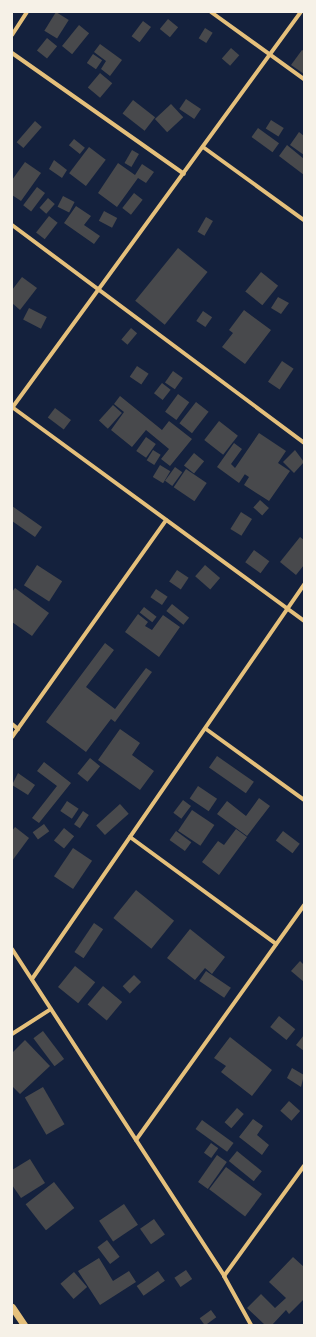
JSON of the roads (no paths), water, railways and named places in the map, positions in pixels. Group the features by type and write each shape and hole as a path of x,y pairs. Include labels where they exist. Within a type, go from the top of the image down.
{"street":[{"path":"12,35 27,12"},
{"path":"211,12 304,79"},
{"path":"301,12 12,408 304,621"},
{"path":"12,53 184,174"},
{"path":"203,147 304,220"},
{"path":"12,225 100,288 304,443"},
{"path":"12,737 166,520"},
{"path":"32,979 206,729 304,584"},
{"path":"12,724 18,729"},
{"path":"206,729 304,800"},
{"path":"130,837 276,944"},
{"path":"136,1140 304,905"},
{"path":"12,949 224,1276 251,1325"},
{"path":"12,1034 51,1009"},
{"path":"224,1276 304,1166"},
{"path":"12,1307 24,1325"}]}
